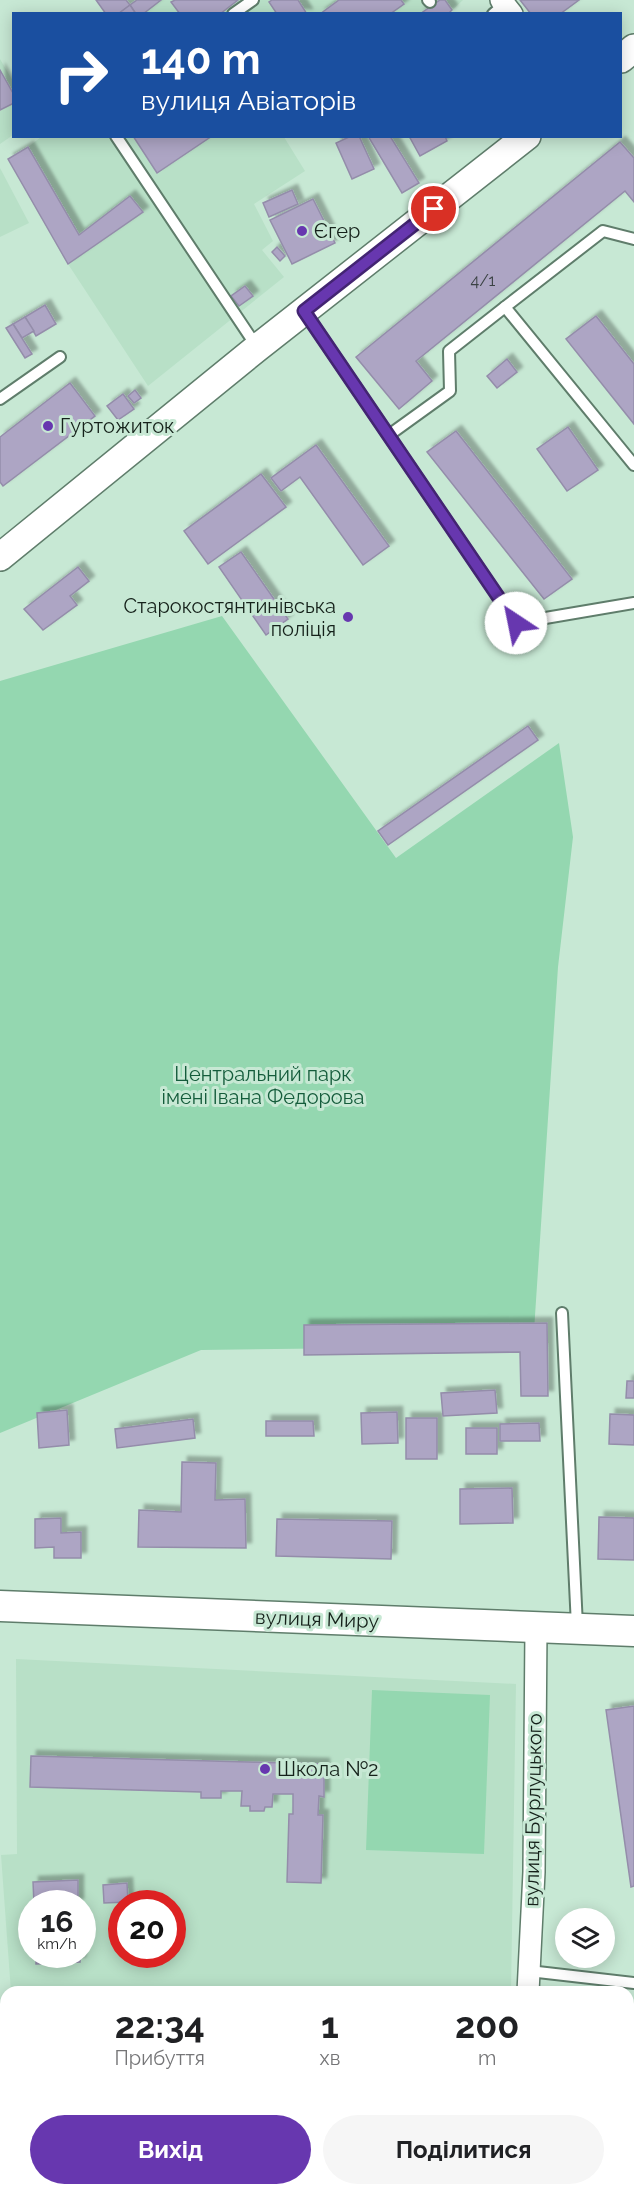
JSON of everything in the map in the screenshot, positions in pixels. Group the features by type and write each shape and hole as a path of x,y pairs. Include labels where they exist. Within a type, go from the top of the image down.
{"main road":[{"name":"вулиця Миру","path":"0,1606 634,1631"}],"street":[{"path":"0,557 257,348 524,138"},
{"name":"вулиця Бурлуцького","path":"528,1982 534,1872 536,1628"}],"lane":[{"path":"236,12 253,0"},
{"path":"117,138 257,348"},
{"path":"389,435 450,391 449,351 603,231 634,239"},
{"path":"505,307 634,465"},
{"path":"304,311 516,623 634,603"},
{"path":"0,399 60,357"},
{"path":"562,1313 577,1629"},
{"path":"528,1982 611,1986 634,1983"}],"shaded area":[{"path":"136,0 463,0 450,12 121,12"},
{"path":"0,59 12,80 12,136 0,144"},
{"path":"40,138 285,138 305,171 254,204 273,241 262,250 284,277 148,386 68,264 8,159"},
{"path":"0,168 29,223 0,237"},
{"name":"Школа №2","path":"16,1659 516,1684 511,1986 11,1986 1,1855 17,1854"}],"green space":[{"name":"Центральний парк імені Івана Федорова","path":"222,616 396,858 559,743 573,837 558,967 533,1346 201,1350 0,1433 0,681"},
{"path":"372,1690 490,1695 484,1854 366,1850"}],"building":[{"path":"96,0 126,0 130,5 121,12 105,12"},
{"path":"137,0 161,0 146,12 135,12 130,5"},
{"path":"175,0 238,0 223,12 178,12 171,2"},
{"path":"298,0 306,12 276,12 269,2"},
{"path":"339,0 401,0 404,4 393,12 323,12"},
{"path":"440,0 445,0 452,10 450,12 423,12"},
{"path":"520,0 579,0 563,12 529,12"},
{"path":"130,5 135,12 121,12"},
{"path":"0,70 12,91 12,104 0,110"},
{"path":"134,138 209,138 157,173"},
{"path":"347,138 360,138 374,169 352,179 336,143"},
{"path":"369,138 391,138 419,183 402,193"},
{"path":"410,138 446,138 447,141 420,156"},
{"path":"620,142 634,158 634,202 625,191 416,361 432,381 399,409 356,357"},
{"path":"28,147 79,235 130,196 143,212 68,264 8,159"},
{"path":"292,190 298,204 269,217 263,203"},
{"name":"Єгер","path":"313,199 335,243 292,264 270,220"},
{"path":"277,247 285,256 280,261 272,252"},
{"path":"245,286 253,296 239,306 231,296"},
{"path":"45,305 56,324 36,336 25,317"},
{"path":"596,316 634,364 634,424 566,339"},
{"path":"25,317 34,331 22,338 13,324"},
{"path":"13,324 32,354 25,358 6,328"},
{"path":"507,359 517,372 497,388 487,376"},
{"name":"Гуртожиток","path":"70,383 95,416 3,486 0,482 0,437"},
{"path":"135,390 141,398 134,403 128,396"},
{"path":"123,394 134,409 118,420 107,406"},
{"path":"568,427 598,470 567,491 537,449"},
{"path":"456,431 572,579 544,599 427,452"},
{"path":"316,445 389,546 363,565 300,477 281,491 271,478"},
{"path":"261,474 286,507 208,564 184,531"},
{"path":"241,552 288,619 266,635 219,567"},
{"path":"78,567 89,581 70,596 77,605 43,630 24,609"},
{"path":"528,726 538,740 388,845 378,831"},
{"path":"547,1323 548,1396 521,1396 520,1352 304,1355 304,1325"},
{"path":"627,1381 634,1381 634,1398 626,1398"},
{"path":"495,1390 497,1413 443,1416 441,1393"},
{"path":"67,1410 69,1445 39,1448 37,1413"},
{"path":"397,1412 398,1443 362,1444 361,1413"},
{"path":"610,1414 634,1415 634,1445 609,1444"},
{"path":"406,1418 437,1418 437,1459 406,1459"},
{"path":"193,1419 195,1438 117,1448 115,1429"},
{"path":"266,1421 313,1421 314,1436 266,1436"},
{"path":"539,1423 540,1441 500,1441 500,1424"},
{"path":"466,1428 497,1428 497,1454 466,1454"},
{"path":"182,1462 216,1463 215,1500 245,1499 246,1548 138,1547 139,1510 181,1512"},
{"path":"512,1488 513,1523 460,1524 460,1489"},
{"path":"599,1517 634,1518 634,1560 598,1559"},
{"path":"61,1518 61,1533 81,1532 81,1558 54,1558 54,1547 35,1548 35,1519"},
{"path":"277,1519 392,1521 391,1559 276,1556"},
{"path":"634,1706 634,1886 631,1887 606,1710"},
{"path":"31,1756 324,1764 324,1797 319,1796 318,1815 323,1815 321,1883 287,1882 289,1814 293,1814 293,1794 273,1794 272,1807 265,1807 264,1811 250,1811 250,1806 241,1806 242,1791 221,1791 221,1798 201,1798 201,1792 30,1787"},
{"path":"78,1880 78,1890 33,1890 33,1882"},
{"path":"127,1883 127,1890 108,1890 108,1903 104,1903 103,1885"}],"place":[{"name":"Єгер","path":"302,231"},
{"name":"Гуртожиток","path":"48,426"},
{"name":"Старокостянтинівська поліція","path":"348,617"},
{"name":"Школа №2","path":"265,1769"}],"route":[{"path":"434,209 304,311 516,623"}]}
